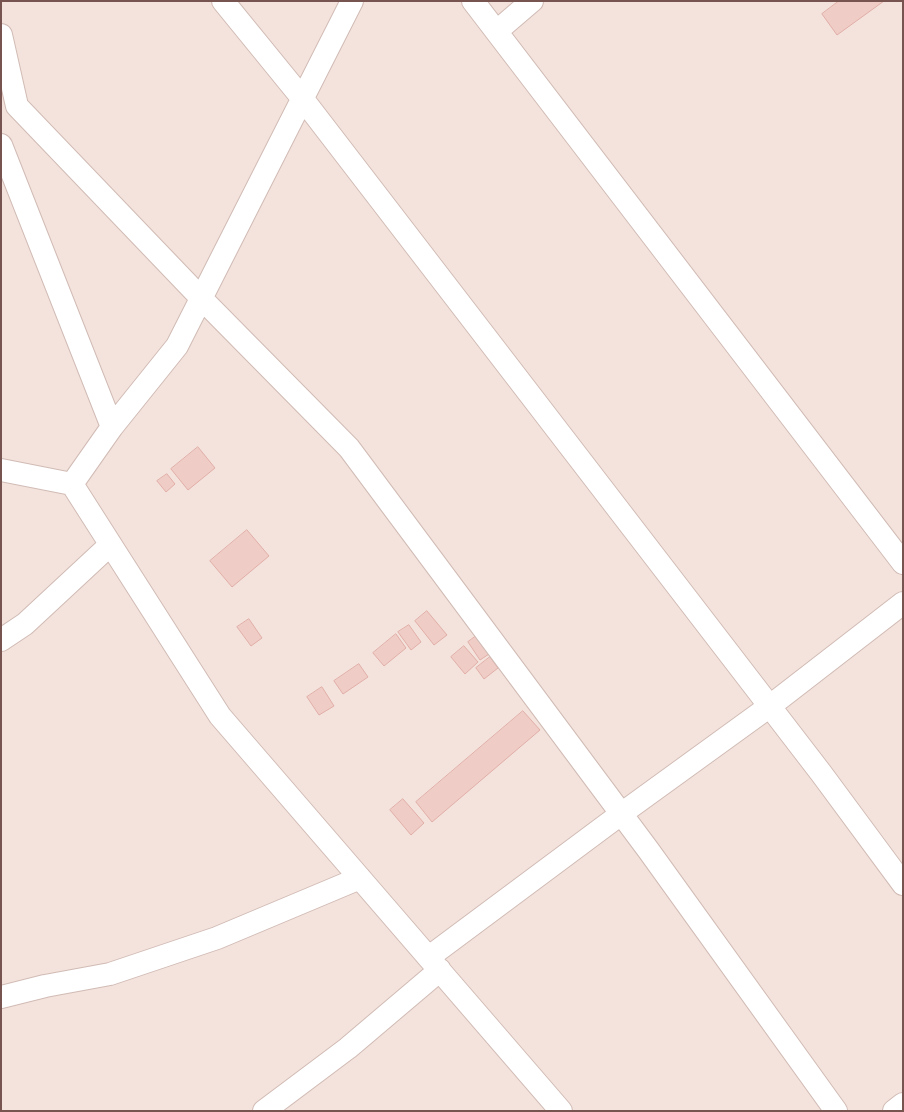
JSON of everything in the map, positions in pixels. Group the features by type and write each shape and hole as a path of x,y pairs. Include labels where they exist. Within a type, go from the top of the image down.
{"street":[{"path":"223,1 302,98 770,706 903,884"},
{"path":"72,484 112,427 177,346 352,1"},
{"path":"473,1 903,563"},
{"path":"496,31 532,1"},
{"path":"1,35 17,106 201,298 349,448 621,814 836,1111"},
{"path":"1,145 112,427"},
{"path":"1,470 72,484 220,716 561,1111"},
{"path":"1,640 25,624 110,545"},
{"path":"264,1111 348,1048 434,964 621,814 770,706 903,603"},
{"path":"1,997 45,986 110,974 217,938 360,878"},
{"path":"894,1111 903,1104"}],"shaded area":[{"path":"1,1 903,1 903,1111 1,1111"}],"building":[{"path":"839,1 884,1 837,35 822,14"},
{"path":"198,447 215,468 188,490 171,469"},
{"path":"167,474 175,484 166,492 157,481"},
{"path":"247,530 269,556 232,587 210,561"},
{"path":"427,611 447,635 434,645 415,621"},
{"path":"249,619 262,638 251,646 237,627"},
{"path":"409,625 421,642 411,650 398,632"},
{"path":"396,634 406,648 384,666 373,653"},
{"path":"479,634 492,652 480,660 468,642"},
{"path":"464,646 478,662 465,674 451,657"},
{"path":"490,657 498,668 484,679 476,668"},
{"path":"359,664 368,677 343,694 334,681"},
{"path":"322,687 334,706 319,715 307,697"},
{"path":"523,711 540,730 432,822 416,802"},
{"path":"403,799 424,823 411,835 390,810"}]}
